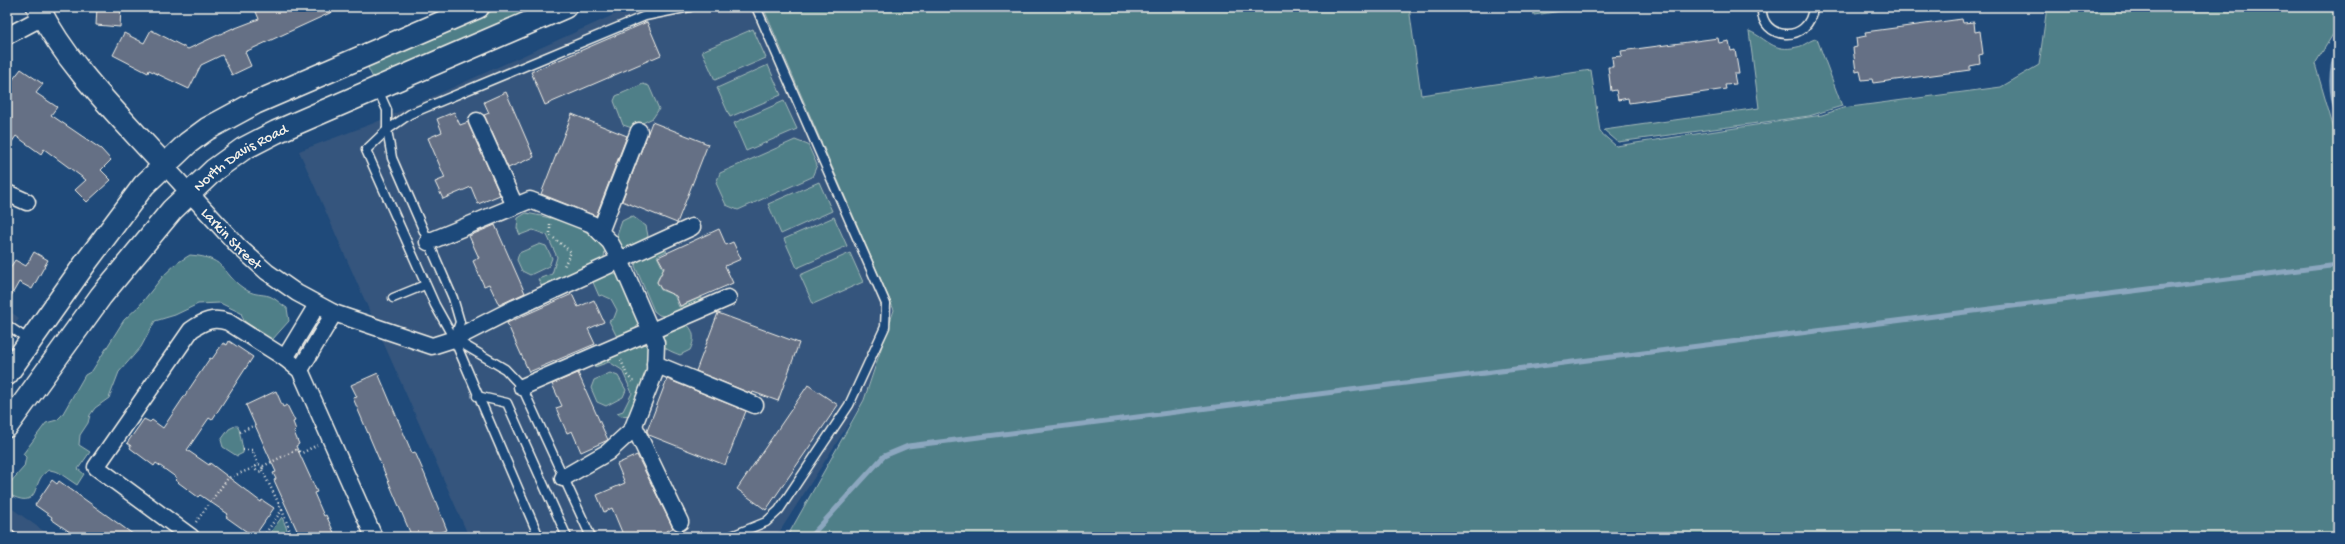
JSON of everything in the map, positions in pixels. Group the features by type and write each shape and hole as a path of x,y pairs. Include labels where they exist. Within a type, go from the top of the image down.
{"main road":[{"path":"7,374 144,184 207,129 255,103 478,7"},
{"name":"North Davis Road","path":"7,426 100,296 172,210 214,170 243,149 283,129 565,7"},
{"name":"Larkin Street","path":"40,12 74,64 164,165"}],"street":[{"path":"7,36 40,12"},
{"path":"477,121 515,206"},
{"path":"600,232 639,131"},
{"name":"Larkin Street","path":"164,165 252,259 296,293 334,313 432,346 454,339 563,285 692,227"},
{"path":"7,194 27,202"},
{"path":"428,242 530,200 592,224 610,242 620,260 656,343 655,372 634,426 608,452 563,478"},
{"path":"522,387 728,298"},
{"path":"286,358 317,305"},
{"path":"300,370 334,313"},
{"path":"189,535 96,467 183,340 200,323 209,320 228,322 286,358 300,370 374,537"},
{"path":"656,364 754,405"},
{"path":"634,426 680,522"}],"lane":[{"path":"539,537 477,396 454,339 426,285 366,150 387,130 410,114 645,16 690,7"},
{"path":"729,537 766,522 779,510 849,405 885,326 886,304 756,7"},
{"path":"1762,7 1764,19 1768,26 1782,34 1790,34 1804,28 1812,15 1813,7"},
{"path":"377,89 387,110 387,130 392,158 453,298 460,322 454,339"},
{"path":"393,298 426,285"},
{"path":"7,325 30,341"},
{"path":"454,339 505,369 522,387 531,403 563,478 591,537"},
{"path":"477,396 507,403 567,537"},
{"path":"7,533 12,537"}],"path":[{"path":"555,209 548,230 560,244 571,252 562,272 561,280 563,285"},
{"path":"615,346 627,375 637,386 640,397 645,398"},
{"path":"240,432 253,426"},
{"path":"243,450 252,450 258,464 263,466 296,450 302,453 330,439"},
{"path":"189,535 228,478 256,467 258,464"},
{"path":"263,466 262,470 282,510 292,537"},
{"path":"256,467 258,471 262,470"},
{"path":"263,537 282,510"}],"shaded area":[{"path":"631,7 763,7 894,310 864,400 780,531 765,537 469,537 299,151 374,123"},
{"path":"7,309 19,318 7,332"},
{"path":"7,505 52,537 7,537"}],"green space":[{"path":"502,7 536,7 373,78 368,68 372,64"},
{"path":"763,7 1409,7 1421,95 1591,70 1600,132 1616,146 1822,115 1843,108 2001,87 2039,65 2047,7 2338,7 2338,26 2315,64 2338,143 2338,537 787,537 864,400 894,310"},
{"path":"1533,7 1589,7 1534,15"},
{"path":"753,29 766,58 715,80 702,51"},
{"path":"1749,31 1776,47 1782,48 1800,46 1817,39 1842,106 1809,116 1618,142 1604,130 1759,108"},
{"path":"768,65 781,95 730,117 717,88"},
{"path":"643,84 649,86 659,109 653,118 632,128 623,125 614,101 616,96"},
{"path":"784,101 797,129 746,151 734,123"},
{"path":"795,140 808,145 817,165 812,177 738,210 726,205 716,183 720,173"},
{"path":"819,182 832,211 781,234 768,204"},
{"path":"526,213 558,220 580,228 598,241 605,249 604,258 598,263 542,287 538,279 552,274 557,257 547,235 533,230 520,235 517,228 518,218"},
{"path":"632,216 646,226 648,236 645,241 624,249 616,238 622,221"},
{"path":"834,217 847,246 797,268 784,239"},
{"path":"540,244 546,246 552,258 549,266 530,275 522,271 517,260 519,253"},
{"path":"662,248 667,251 657,256 665,273 660,274 657,282 661,290 669,293 673,292 679,307 702,297 700,302 665,316 659,315 654,311 635,266 637,260"},
{"path":"850,253 863,282 813,304 800,275"},
{"path":"190,255 203,257 219,263 239,285 248,291 274,298 287,308 289,321 272,340 244,321 241,313 220,303 198,304 175,315 155,321 141,347 119,372 109,398 95,408 80,435 79,445 90,452 78,469 84,474 77,485 58,472 50,470 40,479 32,496 28,499 12,496 8,485 24,467 26,457 23,454 46,423 57,420 62,415 85,375 92,371 124,320 140,305 163,276 177,263"},
{"path":"611,272 619,276 639,323 634,331 617,337 609,321 614,318 617,310 611,299 602,295 599,296 592,280"},
{"path":"685,323 691,329 693,343 690,350 680,355 664,347 661,340 664,330"},
{"path":"642,342 648,348 644,383 630,415 621,416 617,413 623,411 632,393 622,370 609,362 595,367 593,362"},
{"path":"610,373 618,376 626,390 623,397 606,406 597,402 591,388 594,380"},
{"path":"238,426 239,429 243,450 243,453 237,456 223,447 221,440 229,429"},
{"path":"282,517 290,537 267,537"}],"building":[{"path":"97,7 121,7 120,27 96,25"},
{"path":"254,7 343,7 245,52 251,66 232,75 222,55 201,65 189,89 149,70 148,73 113,55 124,33 144,43 151,30 188,49 233,28 259,19"},
{"path":"1962,19 1963,23 1974,22 1975,32 1980,31 1983,54 1979,55 1980,64 1970,66 1970,70 1873,83 1872,79 1862,80 1860,71 1856,72 1853,48 1857,47 1856,38 1866,36 1865,32"},
{"path":"647,22 661,55 545,105 531,72"},
{"path":"1718,38 1719,43 1729,41 1731,51 1735,50 1739,74 1734,74 1736,84 1725,85 1726,89 1629,103 1628,98 1618,100 1616,90 1611,91 1608,67 1613,67 1612,57 1622,56 1621,51"},
{"path":"21,69 43,84 36,93 57,107 51,115 101,149 111,160 101,170 111,180 87,202 75,190 86,180 44,149 41,154 16,136 7,149 7,87"},
{"path":"506,92 534,157 508,168 484,115 489,113 484,102"},
{"path":"454,112 460,125 468,122 500,195 478,204 471,187 443,199 435,182 445,178 428,138 442,132 437,119"},
{"path":"572,114 627,136 596,216 541,194"},
{"path":"652,122 708,144 677,223 622,201"},
{"path":"495,225 525,293 499,305 489,284 484,286 473,261 479,258 469,236"},
{"path":"719,229 726,245 733,242 741,259 725,266 733,283 680,306 676,296 661,289 657,282 664,268 658,257"},
{"path":"34,252 48,260 32,289 19,282 7,303 7,273 15,260 26,266"},
{"path":"572,294 578,307 594,300 604,322 588,329 595,344 529,372 507,323"},
{"path":"718,313 799,343 778,401 753,392 752,394 696,371"},
{"path":"229,341 253,357 212,420 209,418 187,450 209,465 210,463 261,502 262,500 274,508 256,534 252,531 250,534 226,517 228,514 200,495 198,497 175,480 177,478 156,463 154,466 130,448 131,446 127,443 144,419 150,422 152,420 163,428 210,358 212,359 223,343 227,345"},
{"path":"378,373 412,453 415,452 447,530 431,537 412,537 353,398 357,397 351,385"},
{"path":"578,373 608,440 581,452 572,431 567,433 556,408 562,406 552,384"},
{"path":"667,379 746,411 725,465 649,435 647,431"},
{"path":"808,385 838,405 766,510 737,489"},
{"path":"276,391 283,407 287,405 295,421 293,422 296,430 294,432 299,444 296,446 317,492 314,493 324,516 326,515 336,537 300,537 274,480 276,479 273,473 276,472 246,405"},
{"path":"637,455 673,528 665,532 668,537 624,537 612,508 604,512 597,495 625,483 617,464"},
{"path":"52,480 57,484 59,481 137,537 77,537 51,519 52,517 35,505"}],"waterway":[{"path":"2338,49 2332,74 2334,100 2338,117"},
{"path":"810,537 884,456 908,446 2338,265"}]}
